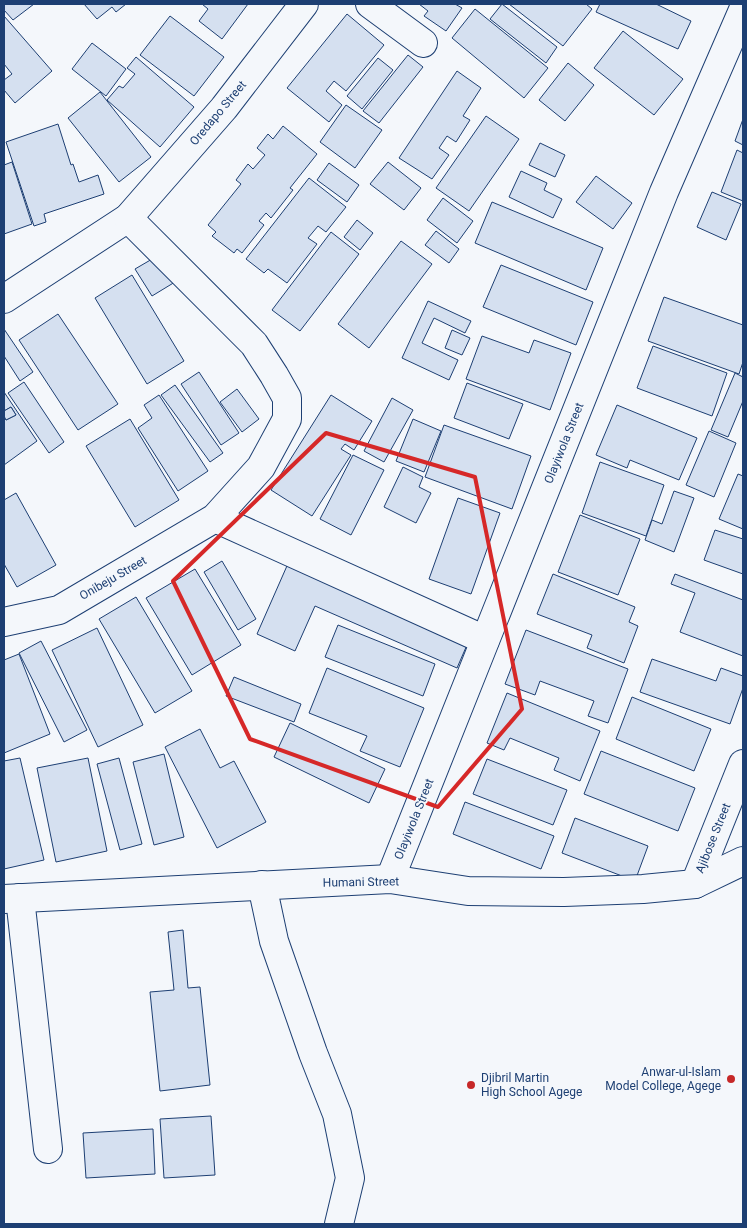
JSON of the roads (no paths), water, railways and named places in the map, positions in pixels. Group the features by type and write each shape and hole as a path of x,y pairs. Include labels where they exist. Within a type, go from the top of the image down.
{"street":[{"name":"Oredapo Street","path":"4,299 128,218 224,108 304,4"},
{"path":"370,4 423,43"},
{"name":"Olayiwola Street","path":"390,879 664,192 743,10"},
{"name":"Onibeju Street","path":"4,622 59,610 215,518 261,467 287,419 287,398 254,344 128,218"},
{"path":"215,518 486,640"},
{"name":"Ajibose Street","path":"694,884 743,764"},
{"name":"Humani Street","path":"12,898 390,879 468,891 564,892 643,889 694,884 743,861"},
{"path":"262,885 274,941 313,1053 337,1114 350,1178 339,1224"},
{"path":"12,898 48,1149"}],"place":[{"name":"Anwar-ul-Islam Model College, Agege","path":"731,1079"},
{"name":"Djibril Martin High School Agege","path":"471,1085"}]}
